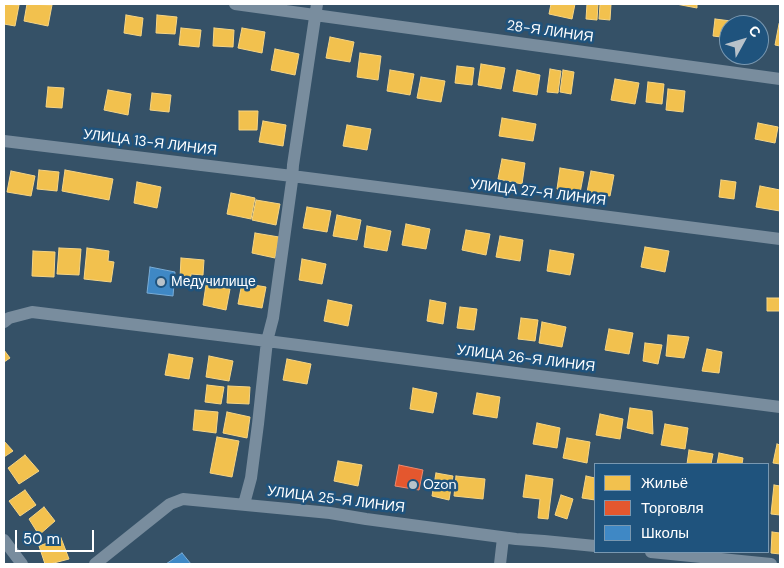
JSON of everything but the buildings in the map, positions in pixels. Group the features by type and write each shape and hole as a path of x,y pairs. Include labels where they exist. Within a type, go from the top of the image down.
{"street":[{"name":"28-Я ЛИНИЯ","path":"235,4 316,9 780,79"},
{"path":"244,504 252,469 267,341 273,318 292,165 316,9"},
{"name":"УЛИЦА 13-Я ЛИНИЯ","path":"4,141 292,176"},
{"name":"УЛИЦА 27-Я ЛИНИЯ","path":"292,176 780,240"},
{"name":"УЛИЦА 26-Я ЛИНИЯ","path":"4,322 9,318 32,312 780,407"},
{"name":"УЛИЦА 25-Я ЛИНИЯ","path":"95,564 170,504 183,499 330,513 366,520 503,538 594,546"},
{"path":"500,564 503,538"},
{"path":"4,540 22,564"},
{"path":"660,553 771,564"}],"place":[{"name":"Медучилище","path":"161,282"},
{"name":"Ozon","path":"413,485"}]}
